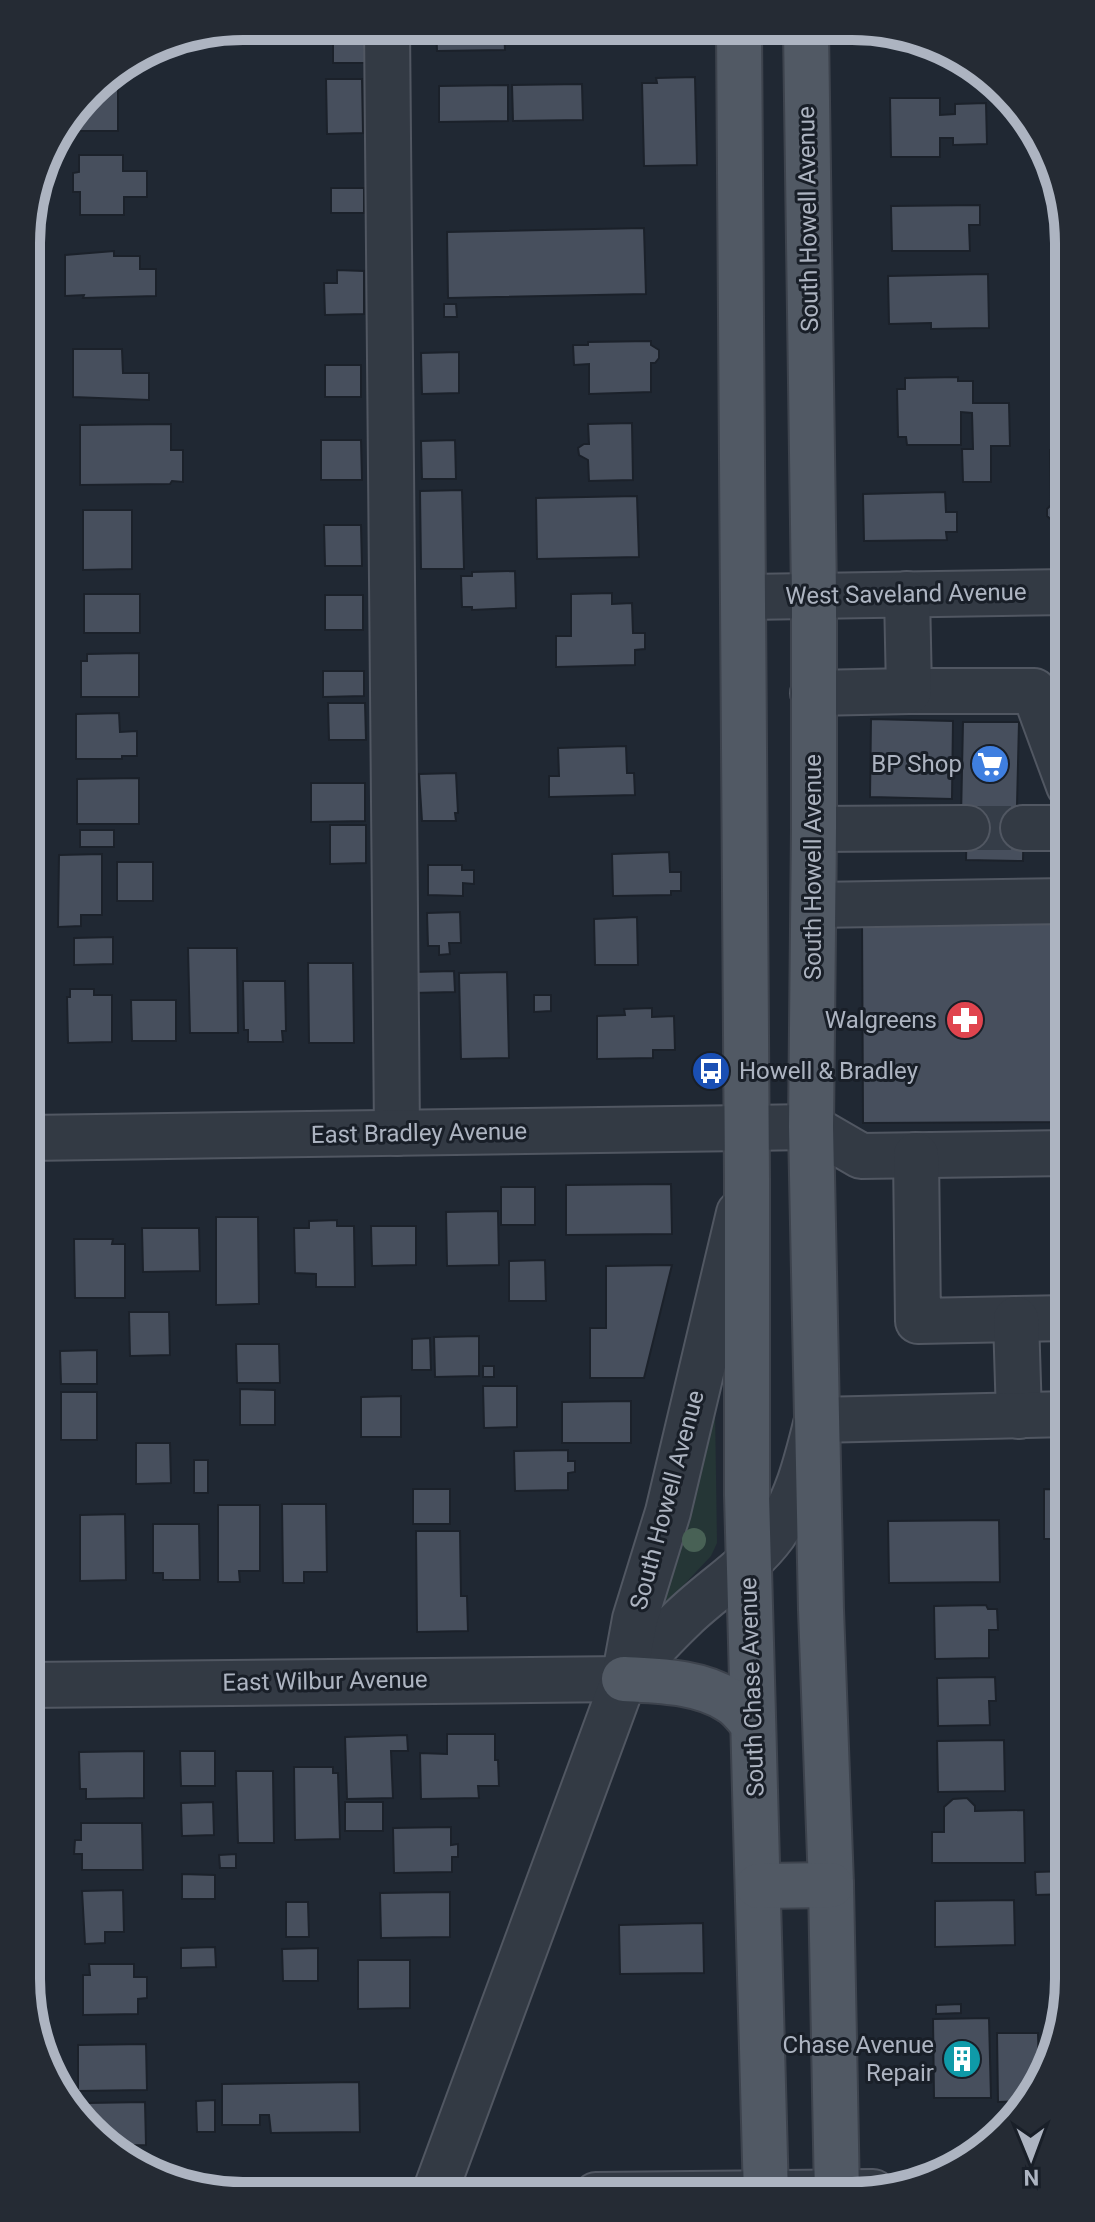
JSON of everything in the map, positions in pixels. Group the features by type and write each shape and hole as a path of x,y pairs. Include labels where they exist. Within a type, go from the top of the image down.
{"main road":[{"name":"South Howell Avenue","path":"739,40 747,1179"},
{"name":"South Howell Avenue","path":"806,40 814,595 811,1127 817,1420"},
{"name":"South Chase Avenue","path":"747,1179 748,1563 766,2182"},
{"path":"817,1420 831,1885 848,2182"},
{"path":"624,1679 681,1683 709,1692 732,1701 753,1724"},
{"path":"758,1886 831,1885"}],"street":[{"path":"387,40 397,1133"},
{"name":"West Saveland Avenue","path":"744,597 1055,592"},
{"path":"907,594 909,691"},
{"path":"813,693 1034,691 1055,748"},
{"path":"814,829 960,828"},
{"path":"1023,828 1055,828"},
{"path":"814,905 1055,901"},
{"path":"811,1127 861,1156 1055,1153"},
{"name":"East Bradley Avenue","path":"40,1138 811,1127"},
{"path":"916,1155 918,1321 1055,1318"},
{"name":"South Howell Avenue","path":"439,2182 624,1679 635,1619 668,1512 747,1179"},
{"path":"1016,1319 1019,1416"},
{"path":"817,1420 1055,1415"},
{"name":"South Howell Avenue","path":"624,1679 684,1616 748,1563 773,1535 805,1471 817,1420"},
{"name":"East Wilbur Avenue","path":"40,1685 624,1679"}],"shaded area":[{"path":"715,1407 717,1543 711,1556 653,1622"}],"building":[{"path":"333,40 367,40 367,63 333,63"},
{"path":"437,40 505,40 505,50 437,51"},
{"path":"695,77 697,165 644,166 642,83 657,83 656,78"},
{"path":"326,79 362,79 363,133 327,134"},
{"path":"582,84 583,120 513,121 512,85"},
{"path":"508,85 508,121 439,122 439,86"},
{"path":"114,86 118,86 118,131 74,131 90,109"},
{"path":"890,98 940,98 940,115 955,114 955,104 986,103 987,144 953,145 953,138 940,138 940,157 891,157"},
{"path":"79,155 123,155 123,171 147,171 147,197 124,197 124,215 80,215 80,192 73,192 73,173 79,172"},
{"path":"331,188 364,188 364,213 331,213"},
{"path":"980,205 980,225 969,225 970,251 892,251 891,206"},
{"path":"644,228 646,294 448,298 447,232"},
{"path":"114,251 114,256 140,256 140,269 156,269 156,296 65,296 65,255"},
{"path":"337,270 364,271 364,314 325,315 324,283 337,283"},
{"path":"988,274 989,328 931,329 931,323 889,324 888,276"},
{"path":"444,304 456,304 457,317 444,317"},
{"path":"651,341 651,345 659,350 659,358 651,363 651,392 589,394 589,364 574,365 573,345"},
{"path":"73,349 122,349 123,373 149,373 149,400 73,397"},
{"path":"459,352 459,393 422,394 421,353"},
{"path":"325,365 361,365 361,397 325,397"},
{"path":"958,377 958,381 973,381 973,403 1009,403 1010,446 991,446 991,482 963,482 962,449 973,449 972,413 961,412 961,445 907,445 906,437 898,437 897,389 905,389 905,378"},
{"path":"632,423 633,480 589,481 588,460 579,455 578,448 589,444 588,424"},
{"path":"171,424 171,450 183,450 183,482 80,485 80,425"},
{"path":"321,440 361,440 362,480 321,480"},
{"path":"455,440 456,479 422,479 421,441"},
{"path":"1050,450 1055,450 1055,523 1047,516 1051,505"},
{"path":"462,490 464,569 421,569 420,491"},
{"path":"945,492 946,512 957,512 957,532 946,532 947,540 864,541 863,494"},
{"path":"637,496 639,557 537,559 536,498"},
{"path":"83,510 132,510 132,569 83,570"},
{"path":"324,525 361,525 362,566 325,566"},
{"path":"515,571 516,608 472,610 472,607 462,607 461,576 472,576 472,572"},
{"path":"612,593 612,604 632,603 633,633 645,633 645,649 635,650 635,665 556,667 556,636 571,636 571,594"},
{"path":"84,594 140,594 140,633 84,633"},
{"path":"325,595 363,595 363,630 325,630"},
{"path":"139,653 139,697 81,697 81,661 87,661 87,654"},
{"path":"323,671 364,671 364,696 323,697"},
{"path":"328,703 365,703 366,740 329,740"},
{"path":"119,713 120,732 137,731 137,756 76,759 76,714"},
{"path":"871,719 953,721 952,799 870,797"},
{"name":"BP Shop","path":"963,722 1019,722 1017,806 1024,806 1023,861 966,860 967,817 961,817"},
{"path":"626,746 627,773 634,773 635,795 549,797 549,776 559,776 558,748"},
{"path":"456,773 456,821 422,821 419,774"},
{"path":"139,778 139,824 77,824 77,779"},
{"path":"311,783 365,783 365,821 311,822"},
{"path":"330,825 366,825 366,863 330,864"},
{"path":"80,830 114,830 114,847 80,847"},
{"path":"669,852 670,872 681,872 681,891 671,891 671,895 613,896 612,854"},
{"path":"102,854 102,915 81,915 81,926 58,927 59,855"},
{"path":"117,862 153,862 153,901 117,901"},
{"path":"428,865 462,865 462,870 474,870 474,884 463,883 463,896 428,895"},
{"path":"460,912 461,943 449,943 450,954 439,955 439,946 428,946 427,913"},
{"path":"637,917 638,965 595,965 594,919"},
{"name":"Walgreens","path":"1055,918 1055,1122 863,1123 862,919"},
{"path":"113,937 113,964 74,965 74,938"},
{"path":"188,948 237,948 238,1033 190,1033"},
{"path":"308,963 353,963 354,1043 309,1043"},
{"path":"454,971 455,992 412,993 412,972"},
{"path":"507,972 509,1058 461,1059 459,973"},
{"path":"243,981 285,981 286,1031 282,1031 283,1042 248,1042 248,1030 244,1030"},
{"path":"70,989 94,989 94,995 112,995 112,1042 68,1043 67,997 70,997"},
{"path":"534,995 551,995 551,1011 534,1012"},
{"path":"131,1000 176,1000 176,1041 132,1041"},
{"path":"652,1008 652,1017 674,1016 675,1050 653,1050 653,1058 597,1059 597,1016 625,1015 624,1009"},
{"path":"671,1184 672,1234 566,1235 566,1185"},
{"path":"501,1187 535,1187 535,1225 501,1225"},
{"path":"498,1211 499,1265 447,1266 446,1212"},
{"path":"216,1217 258,1217 259,1304 216,1305"},
{"path":"337,1220 337,1226 354,1226 355,1287 316,1287 316,1274 295,1273 294,1228 309,1228 309,1221"},
{"path":"371,1226 416,1226 416,1265 372,1266"},
{"path":"142,1228 199,1228 200,1271 143,1272"},
{"path":"74,1239 113,1239 112,1244 125,1244 125,1298 75,1298"},
{"path":"545,1260 546,1301 509,1301 509,1261"},
{"path":"672,1265 644,1378 590,1378 590,1328 606,1328 606,1266"},
{"path":"129,1312 169,1312 170,1355 130,1356"},
{"path":"479,1336 479,1376 435,1377 434,1337"},
{"path":"430,1338 431,1370 412,1370 412,1339"},
{"path":"236,1344 279,1344 280,1383 237,1383"},
{"path":"97,1350 97,1384 61,1384 60,1351"},
{"path":"483,1366 494,1366 494,1377 483,1377"},
{"path":"483,1386 517,1386 517,1427 484,1428"},
{"path":"240,1389 275,1390 275,1425 240,1425"},
{"path":"61,1392 97,1392 97,1440 61,1440"},
{"path":"401,1396 401,1437 361,1437 361,1397"},
{"path":"631,1401 631,1443 562,1443 562,1402"},
{"path":"136,1443 170,1443 171,1483 136,1484"},
{"path":"568,1450 568,1461 575,1461 575,1472 568,1473 568,1490 515,1491 514,1451"},
{"path":"194,1460 208,1460 208,1493 194,1493"},
{"path":"413,1489 450,1489 450,1524 413,1524"},
{"path":"1044,1489 1055,1489 1055,1539 1044,1539"},
{"path":"282,1504 326,1504 327,1572 304,1572 304,1583 283,1583"},
{"path":"218,1505 260,1505 260,1571 239,1571 240,1582 218,1582"},
{"path":"125,1514 126,1580 80,1581 80,1515"},
{"path":"999,1520 1000,1582 889,1583 888,1521"},
{"path":"153,1524 199,1524 200,1580 163,1580 163,1573 153,1573"},
{"path":"416,1531 460,1531 461,1596 467,1596 468,1631 417,1632"},
{"path":"986,1605 988,1609 997,1609 998,1630 989,1630 989,1658 935,1659 934,1606"},
{"path":"995,1677 996,1701 989,1701 990,1725 938,1726 937,1678"},
{"path":"447,1734 495,1734 499,1786 478,1786 479,1798 421,1799 420,1753 447,1754"},
{"path":"407,1735 408,1751 391,1751 393,1798 347,1799 345,1737"},
{"path":"1004,1740 1005,1791 938,1792 937,1741"},
{"path":"144,1751 144,1798 86,1799 86,1789 80,1789 79,1752"},
{"path":"180,1751 215,1751 215,1786 181,1786"},
{"path":"294,1767 333,1767 333,1773 338,1773 340,1839 295,1840"},
{"path":"236,1771 273,1771 274,1843 238,1843"},
{"path":"967,1798 975,1806 975,1811 1024,1810 1025,1863 932,1863 932,1832 944,1832 944,1807 953,1799"},
{"path":"213,1802 214,1835 182,1836 181,1803"},
{"path":"345,1802 383,1802 383,1831 345,1831"},
{"path":"81,1823 142,1823 143,1870 82,1870 82,1854 74,1854 75,1840 81,1840"},
{"path":"451,1827 451,1845 458,1844 458,1857 452,1857 452,1872 394,1873 393,1828"},
{"path":"236,1854 236,1868 220,1868 219,1855"},
{"path":"1055,1871 1055,1894 1036,1895 1035,1872"},
{"path":"182,1874 215,1875 215,1899 182,1899"},
{"path":"123,1890 124,1932 105,1932 105,1943 85,1944 82,1891"},
{"path":"450,1892 450,1937 381,1938 380,1893"},
{"path":"1014,1900 1015,1945 935,1947 935,1901"},
{"path":"286,1902 308,1902 309,1937 286,1937"},
{"path":"703,1923 704,1973 620,1974 619,1925"},
{"path":"215,1947 216,1967 181,1968 181,1948"},
{"path":"318,1948 318,1981 283,1981 282,1949"},
{"path":"358,1960 410,1960 410,2008 358,2009"},
{"path":"89,1964 134,1964 134,1977 147,1977 147,1998 138,1999 138,2014 83,2015 83,1975 90,1975"},
{"path":"961,2004 961,2013 936,2014 936,2005"},
{"name":"Chase Avenue Repair","path":"989,2018 991,2098 934,2098 933,2019"},
{"path":"997,2033 1038,2033 1039,2060 1028,2080 1014,2101 998,2102"},
{"path":"146,2044 147,2090 78,2091 78,2045"},
{"path":"359,2082 360,2132 271,2133 269,2115 260,2115 260,2125 222,2125 222,2084"},
{"path":"215,2100 215,2132 197,2132 196,2101"},
{"path":"145,2102 146,2145 127,2146 90,2113 87,2103"}],"tunnel":[{"path":"967,828 1023,828"}],"place":[{"name":"BP Shop","path":"990,764"},
{"name":"Walgreens","path":"965,1020"},
{"name":"Howell & Bradley","path":"711,1071"},
{"name":"Chase Avenue Repair","path":"962,2059"}]}
